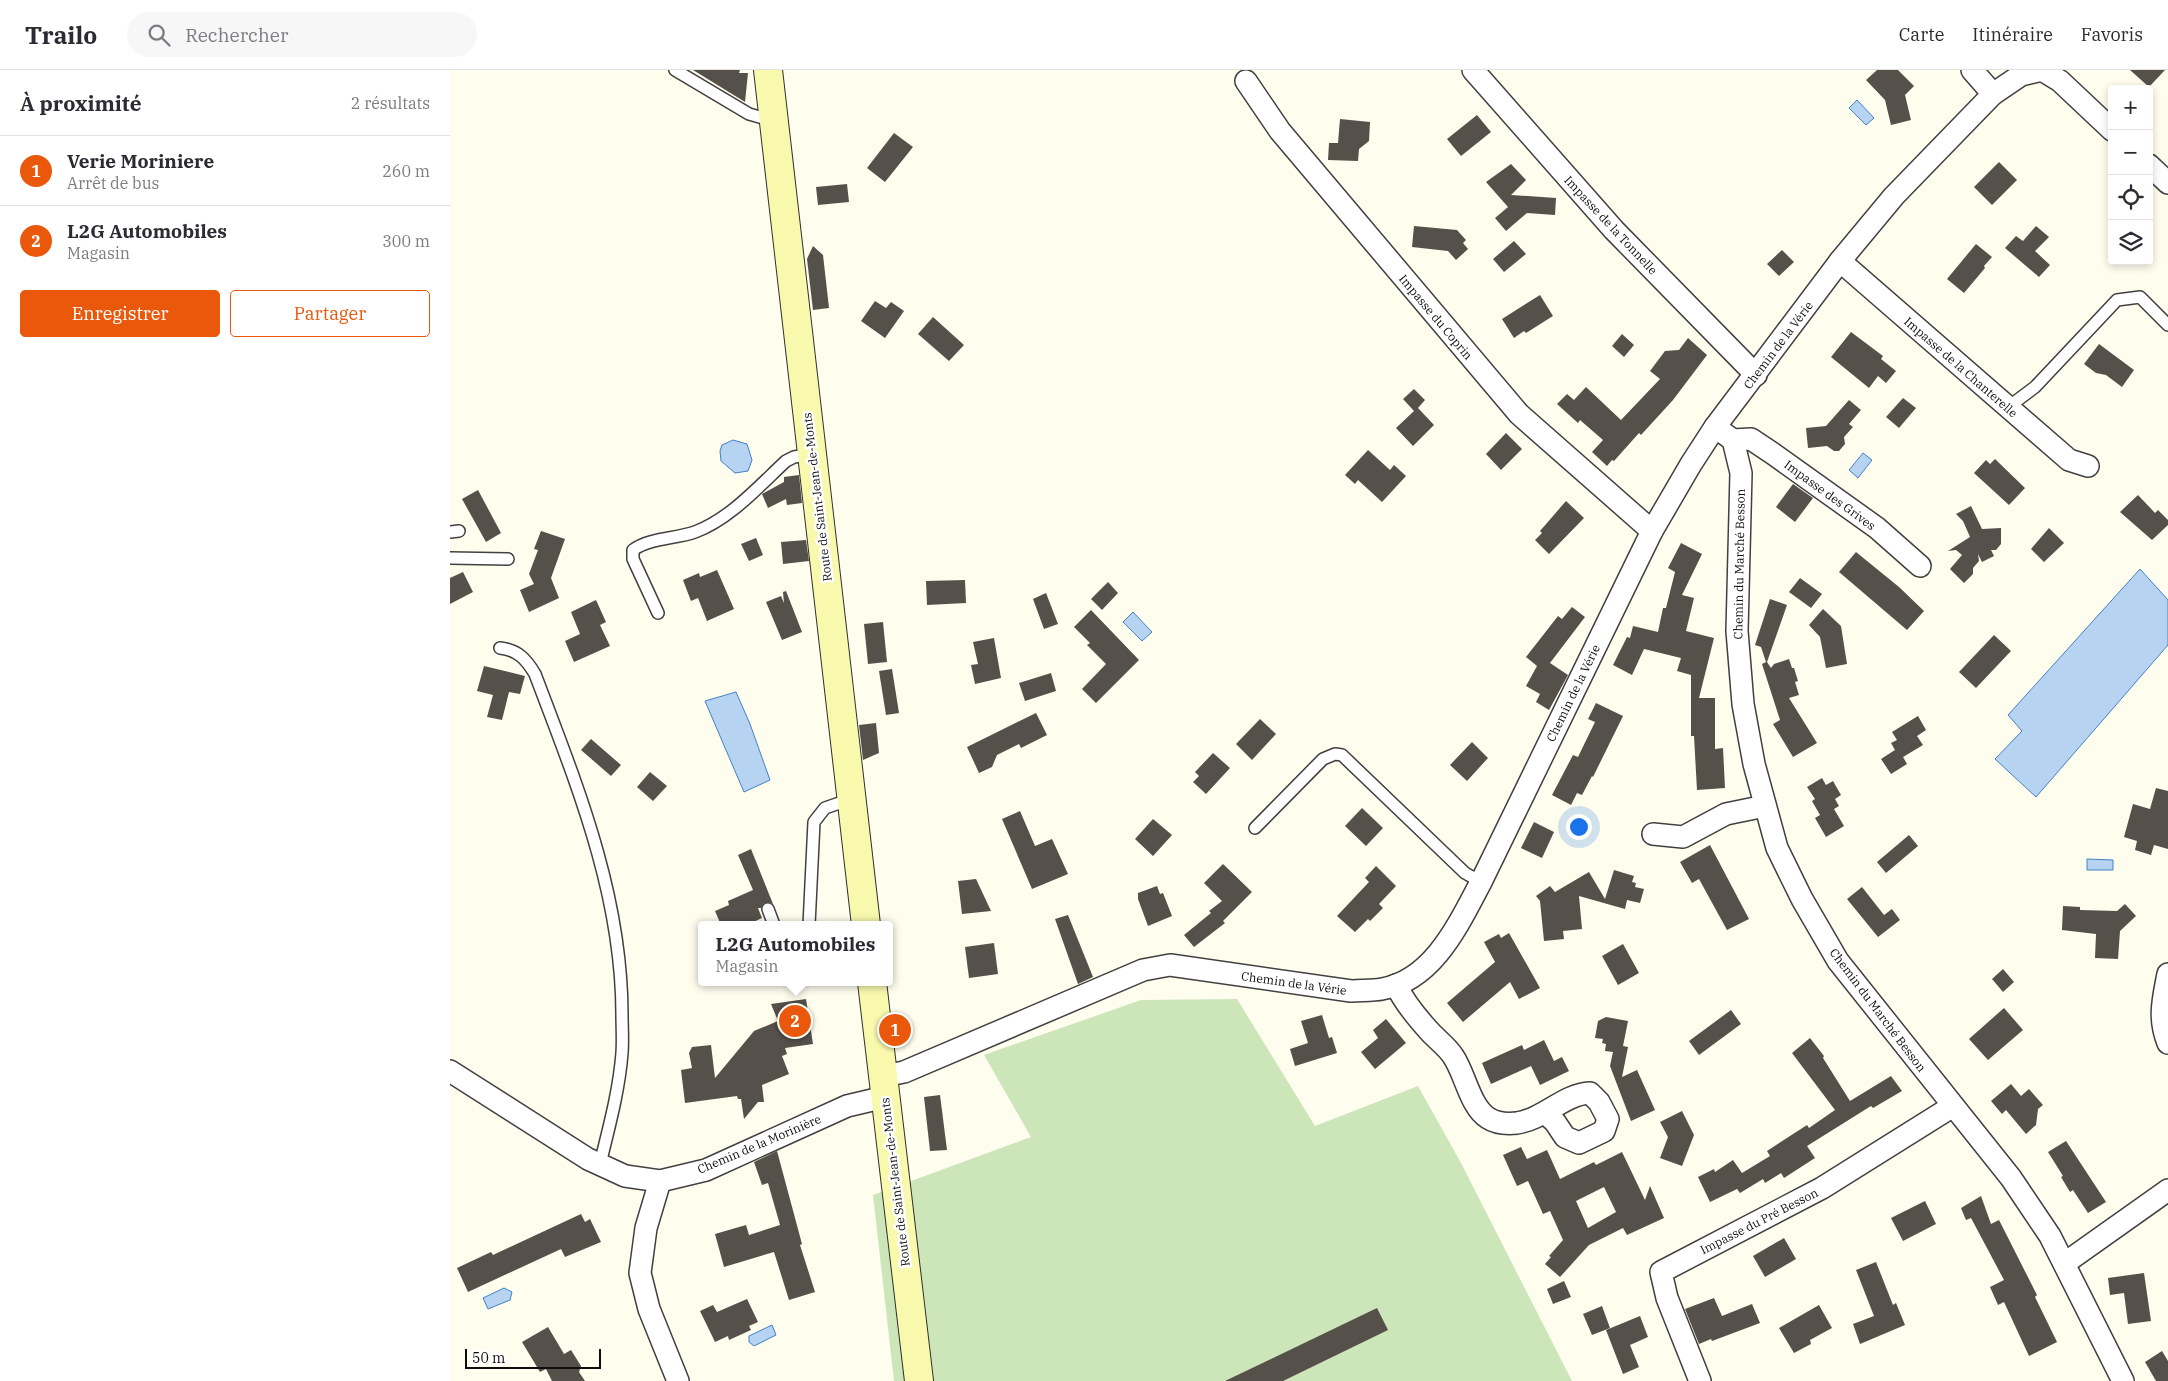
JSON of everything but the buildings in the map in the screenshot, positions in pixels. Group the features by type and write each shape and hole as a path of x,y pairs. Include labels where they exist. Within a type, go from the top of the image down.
{"main road":[{"name":"Route de Saint-Jean-de-Monts","path":"768,70 866,921"},
{"name":"Route de Saint-Jean-de-Monts","path":"872,986 919,1381"}],"street":[{"name":"Impasse de la Tonnelle","path":"1473,70 1614,230 1756,374"},
{"path":"1972,70 1994,94"},
{"name":"Chemin de la Vérie","path":"884,1086 904,1072 1143,970 1170,966 1351,991 1381,989 1396,985 1416,973 1438,955 1459,924 1482,882 1652,531 1691,464 1715,427 1840,261 1894,196 1994,94 2020,75 2042,70 2060,81 2108,126"},
{"name":"Impasse du Coprin","path":"1242,75 1280,131 1519,414 1652,531"},
{"path":"2153,169 2168,183"},
{"name":"Impasse de la Chanterelle","path":"1840,261 2069,460 2088,466"},
{"path":"1715,427 1734,440"},
{"name":"Impasse des Grives","path":"1734,440 1751,439 1772,453 1877,528 1920,566"},
{"name":"Chemin du Marché Besson","path":"1734,440 1741,473 1737,640 1743,704 1754,764 1777,848 1802,899 1838,961 2011,1178 2050,1236 2123,1381"},
{"path":"1653,834 1683,837 1726,814 1766,806"},
{"path":"2168,974 2162,1003 2162,1028 2168,1043"},
{"path":"1396,985 1403,999 1423,1025 1453,1055 1477,1106 1486,1118 1500,1124 1519,1123 1545,1113"},
{"name":"Chemin de la Morinière","path":"450,1071 600,1164 625,1176 660,1181 706,1170 847,1106 884,1086"},
{"name":"Impasse du Pré Besson","path":"1700,1381 1667,1298 1661,1272 1822,1188 1953,1106"},
{"path":"660,1181 646,1228 640,1273 649,1309 678,1381"},
{"path":"2064,1262 2168,1190"}],"lane":[{"path":"675,70 749,114 774,121"},
{"path":"2007,408 2035,387 2118,300 2140,297 2168,325"},
{"path":"658,613 633,559 633,550 640,545 676,538 710,525 745,499 786,461 794,457 812,454"},
{"path":"450,558 508,559"},
{"path":"500,648 518,653 527,661 535,674 590,826 610,894 619,951 622,995 622,1051 618,1089 600,1164"},
{"path":"1255,828 1323,758 1335,754 1342,755 1465,873 1482,882"},
{"path":"809,921 814,822 825,808 851,799"},
{"path":"848,884 856,836"},
{"path":"768,909 772,921"}],"green space":[{"path":"1237,999 1315,1126 1418,1086 1461,1163 1572,1381 894,1381 873,1195 1031,1137 984,1055 1141,1000"}],"water":[{"path":"1857,100 1874,118 1866,125 1849,108"},
{"path":"733,440 747,444 752,460 748,471 735,473 721,461 720,451 722,445"},
{"path":"1863,453 1872,460 1858,478 1849,470"},
{"path":"2140,569 2168,600 2168,645 2036,797 1995,759 2022,731 2008,715"},
{"path":"1133,612 1152,632 1142,641 1123,622"},
{"path":"736,692 750,724 770,780 744,792 705,701"},
{"path":"2087,859 2113,860 2113,870 2087,870"},
{"path":"504,1288 512,1292 510,1300 488,1309 483,1298"},
{"path":"772,1325 776,1335 754,1346 749,1342 749,1336"}],"place":[{"name":"L2G Automobiles","path":"795,1021"},
{"name":"Verie Moriniere","path":"895,1030"}]}
